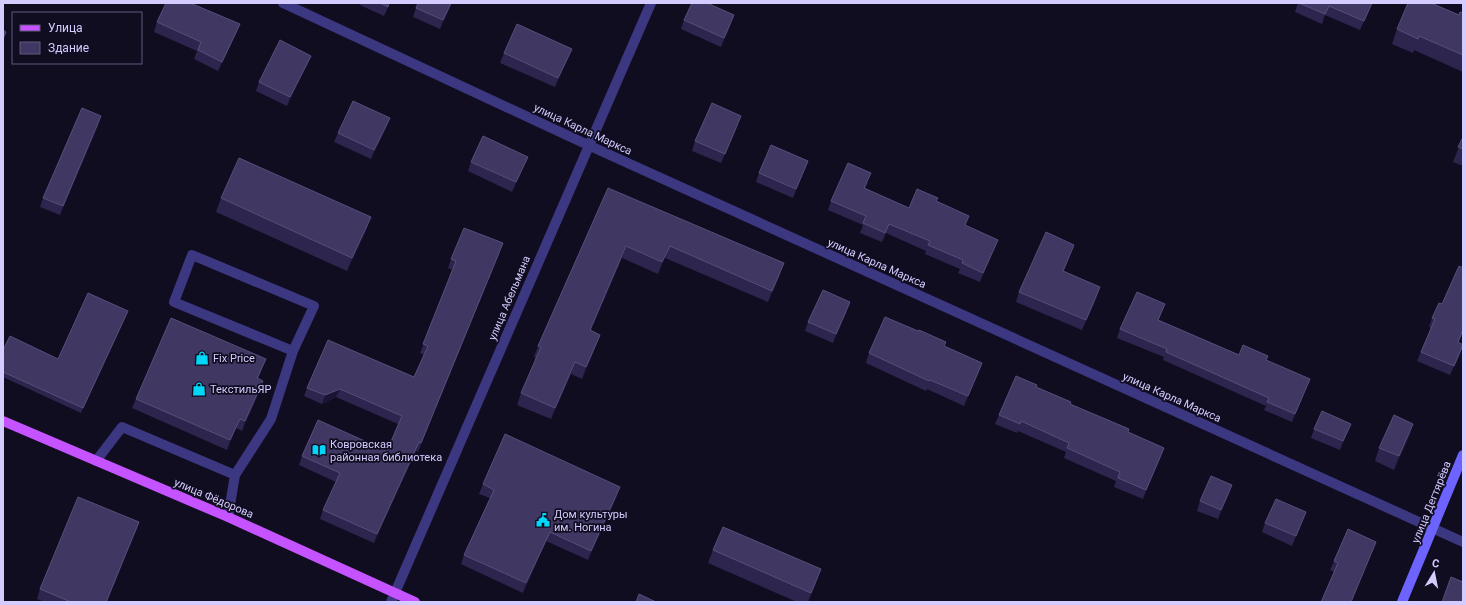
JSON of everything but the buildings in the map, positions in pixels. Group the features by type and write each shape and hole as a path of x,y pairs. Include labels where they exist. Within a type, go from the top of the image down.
{"main road":[{"name":"улица Фёдорова","path":"3,421 228,516 393,597 415,602"},
{"name":"улица Дегтярёва","path":"1402,602 1463,455"}],"street":[{"name":"улица Карла Маркса","path":"283,3 588,145 1463,542"},
{"name":"улица Абельмана","path":"393,597 588,145 651,3"},
{"path":"228,516 235,475 271,419 293,351 314,306 192,255 174,302 293,351"},
{"path":"96,461 122,427 235,475"}],"place":[{"name":"Fix Price","path":"202,358"},
{"name":"ТекстильЯР","path":"199,389"},
{"name":"Ковровская районная библиотека","path":"319,450"},
{"name":"Дом культуры им. Ногина","path":"543,520"}]}
